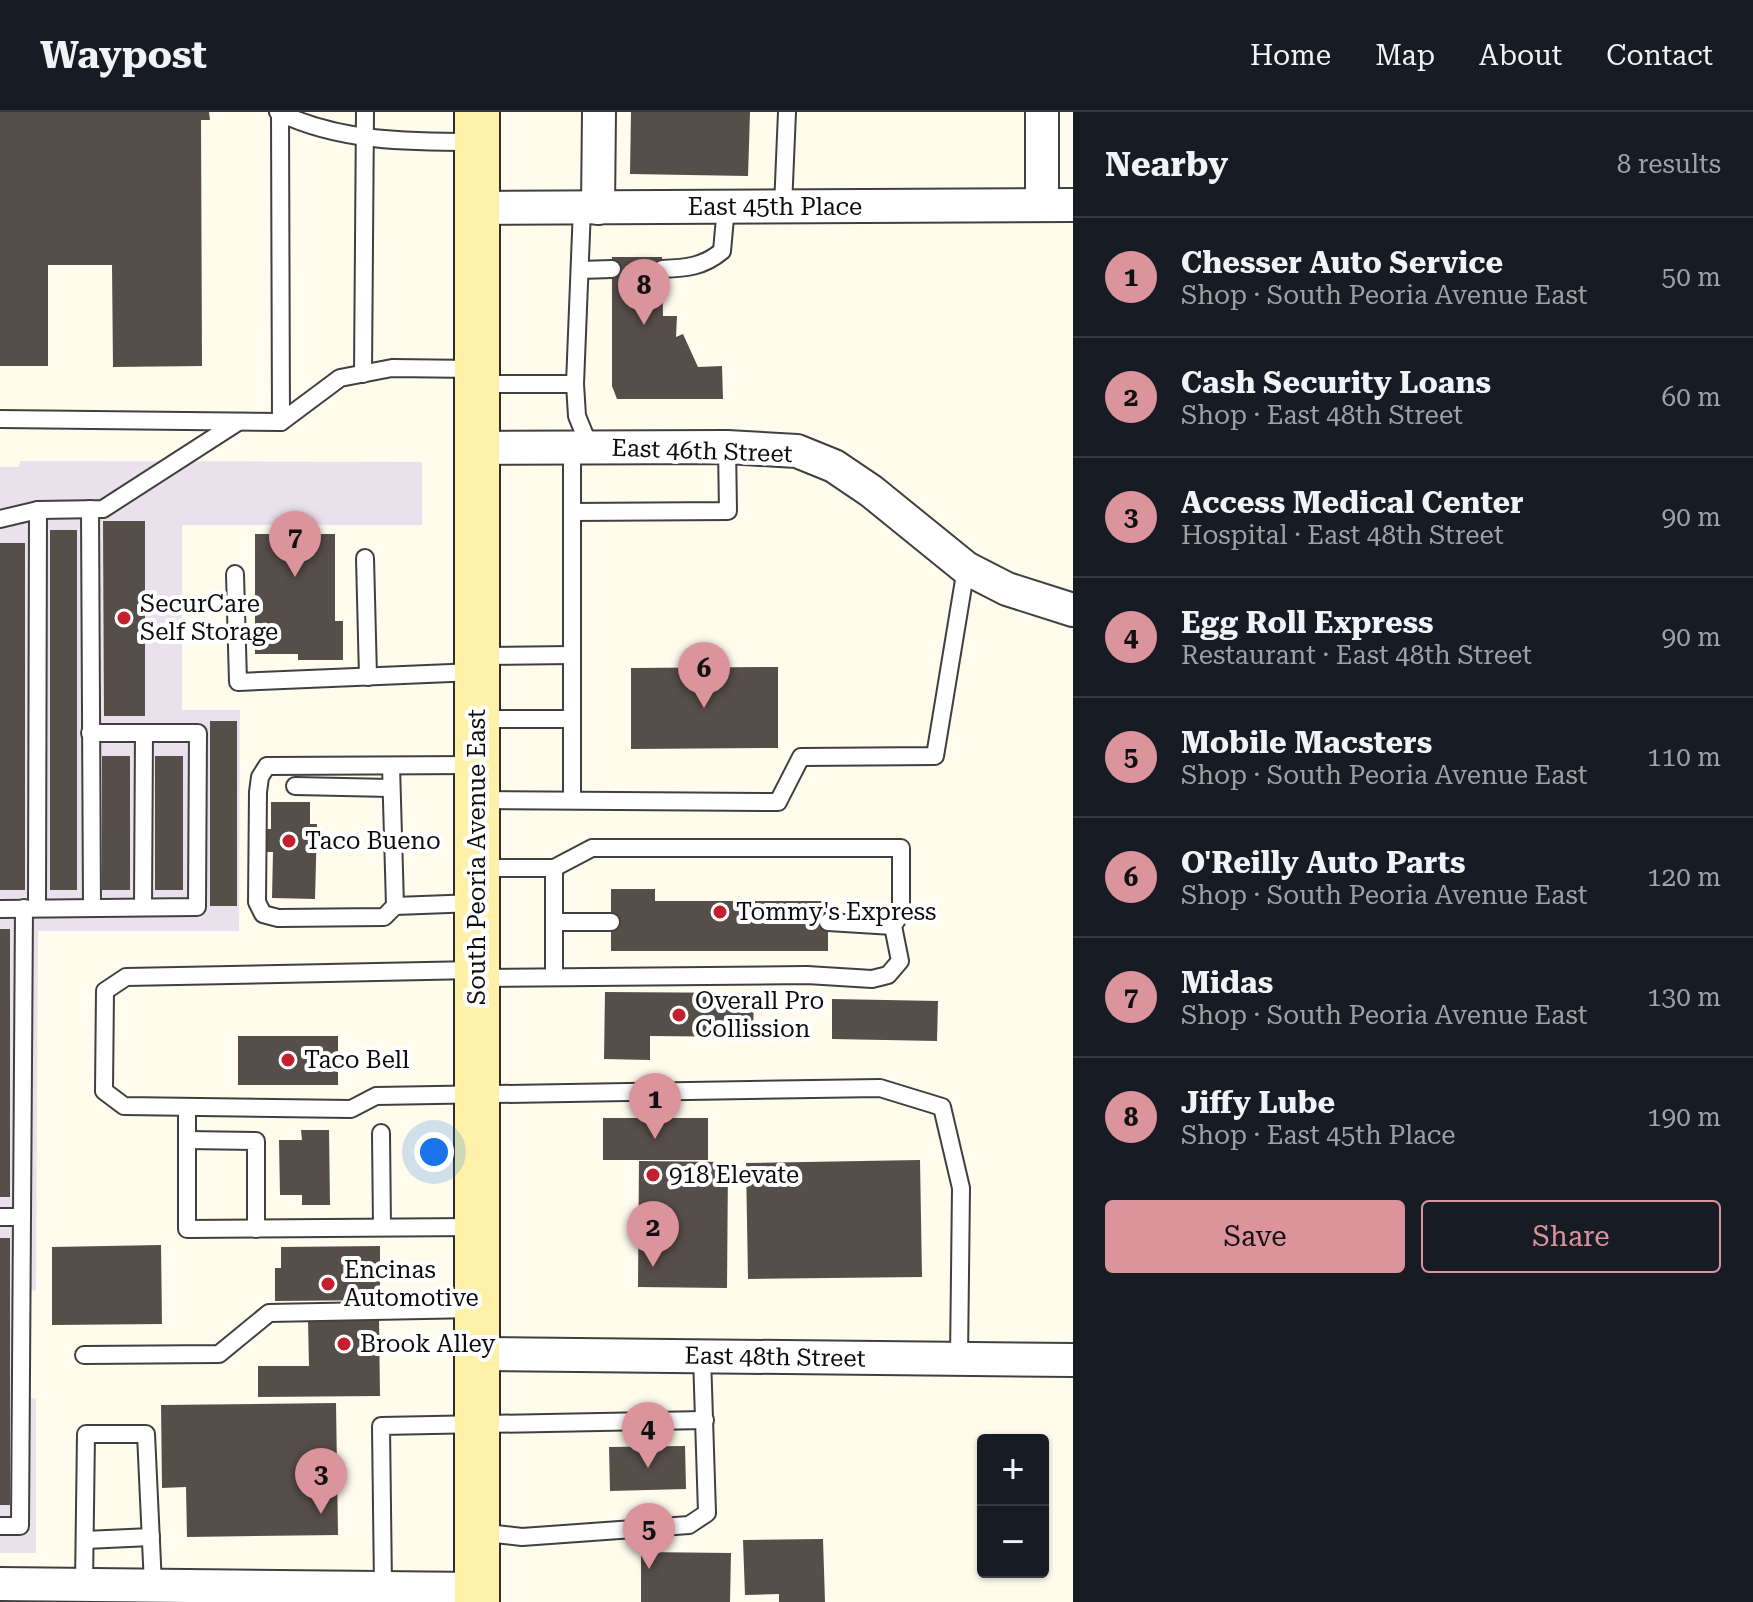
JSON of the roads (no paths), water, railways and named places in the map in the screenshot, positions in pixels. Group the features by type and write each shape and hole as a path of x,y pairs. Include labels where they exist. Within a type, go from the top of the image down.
{"main road":[{"name":"South Peoria Avenue East","path":"477,127 477,1596"}],"street":[{"path":"590,208 599,112"},
{"path":"1042,112 1058,205"},
{"name":"East 45th Place","path":"477,208 1058,205"},
{"name":"East 46th Street","path":"476,448 727,447 797,451 834,466 966,568 1007,589 1073,610"},
{"name":"East 48th Street","path":"477,1354 1073,1360"},
{"path":"0,1584 67,1590 153,1585 383,1587 477,1596"}],"lane":[{"path":"281,422 279,112 309,127 415,142 477,127"},
{"path":"363,374 365,112"},
{"path":"783,207 787,112"},
{"path":"662,269 690,268 710,261 722,251 726,207"},
{"path":"572,800 572,512 581,448 575,384 580,270 590,208"},
{"path":"580,270 612,269"},
{"path":"0,419 281,422 340,378 392,368 575,384"},
{"path":"0,519 38,510 103,509 240,421"},
{"path":"572,512 728,511 727,447"},
{"path":"90,509 92,908"},
{"path":"0,1526 20,1526 22,1217 38,510"},
{"path":"365,558 368,677"},
{"path":"959,1359 961,1188 942,1107 880,1088 376,1096 351,1109 124,1106 104,1091 105,991 126,977 477,974 554,977 807,975 872,979 888,975 900,961 897,919 901,848 592,848 554,868 395,906 384,917 278,918 263,914 257,902 260,777 267,766 391,766 572,800 778,802 801,757 935,756 966,568"},
{"path":"235,574 238,682 368,677 572,655"},
{"path":"477,719 572,719"},
{"path":"0,909 197,907 198,733 90,733"},
{"path":"143,907 144,733"},
{"path":"391,766 395,906"},
{"path":"295,786 391,788"},
{"path":"554,868 554,977"},
{"path":"828,922 897,919"},
{"path":"554,922 611,922"},
{"path":"187,1107 187,1229 477,1227"},
{"path":"381,1133 382,1227"},
{"path":"187,1140 256,1141 256,1229"},
{"path":"0,1217 22,1217"},
{"path":"84,1355 219,1354 269,1313 477,1309"},
{"path":"477,1532 522,1537 689,1525 707,1513 702,1356"},
{"path":"383,1587 381,1426 705,1420"},
{"path":"67,1590 85,1540 86,1434 146,1434 153,1585"},
{"path":"85,1540 151,1537"}],"place":[{"name":"Jiffy Lube","path":"644,325"},
{"name":"Midas","path":"295,577"},
{"name":"SecurCare Self Storage","path":"124,618"},
{"name":"O'Reilly Auto Parts","path":"704,708"},
{"name":"Taco Bueno","path":"289,841"},
{"name":"Tommy's Express","path":"720,912"},
{"name":"Overall Pro Collission","path":"679,1015"},
{"name":"Taco Bell","path":"288,1060"},
{"name":"Chesser Auto Service","path":"655,1139"},
{"name":"918 Elevate","path":"653,1175"},
{"name":"Cash Security Loans","path":"653,1267"},
{"name":"Encinas Automotive","path":"328,1284"},
{"name":"Brook Alley","path":"344,1344"},
{"name":"Egg Roll Express","path":"648,1468"},
{"name":"Access Medical Center","path":"321,1514"},
{"name":"Mobile Macsters","path":"649,1569"}]}
